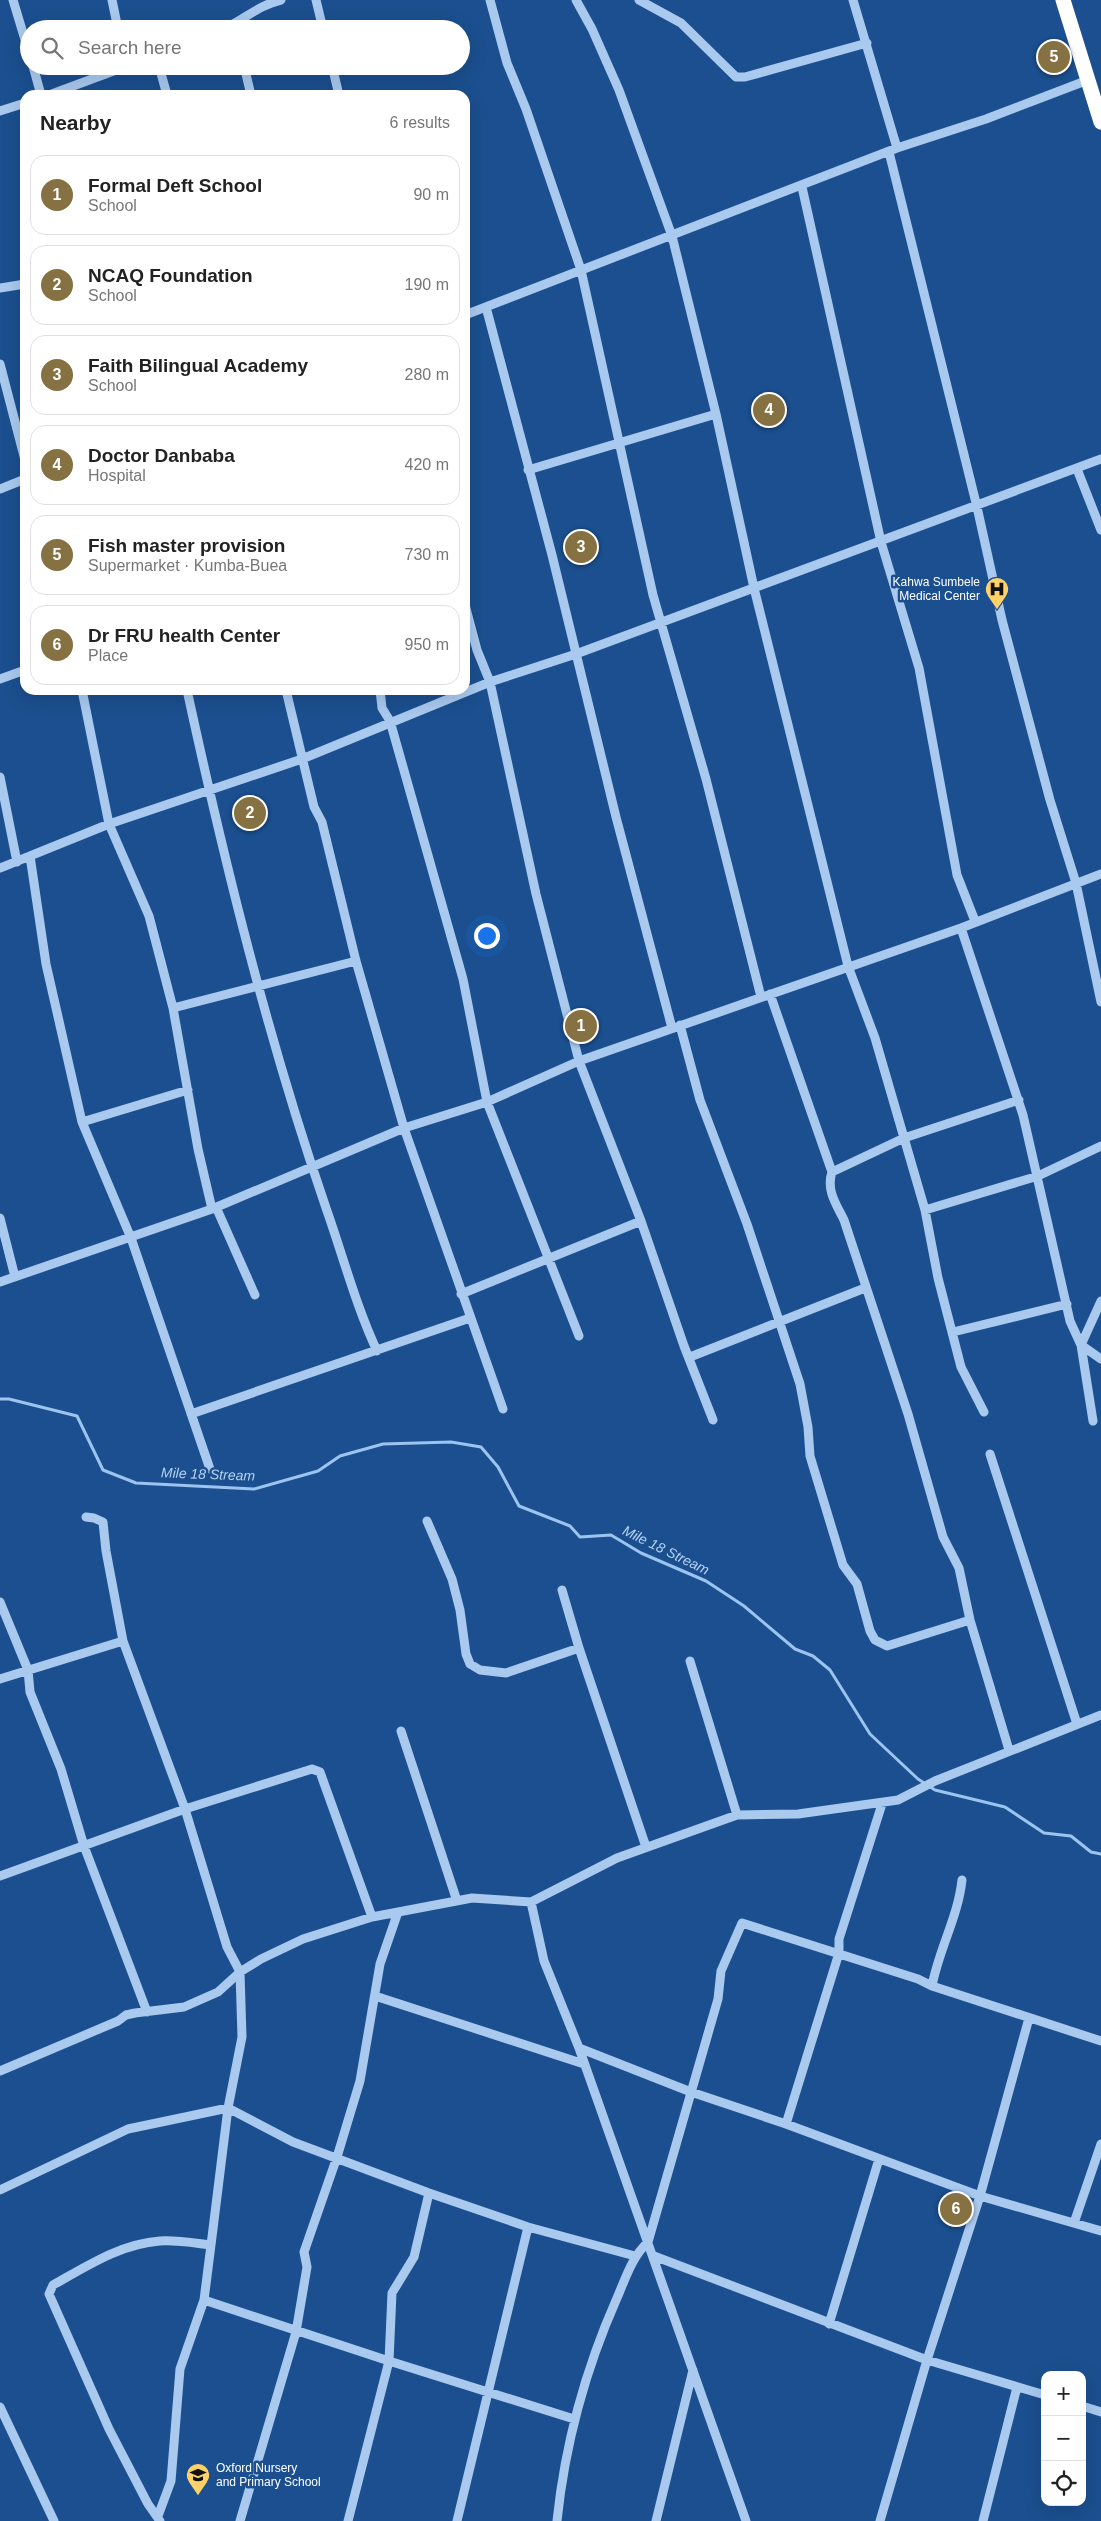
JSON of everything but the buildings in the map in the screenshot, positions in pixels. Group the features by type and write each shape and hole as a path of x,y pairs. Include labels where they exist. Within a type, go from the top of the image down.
{"highway":[{"path":"1063,0 1101,122"}],"street":[{"path":"13,0 20,23"},
{"path":"112,0 116,20"},
{"path":"241,20 261,2 281,0"},
{"path":"316,0 321,20"},
{"path":"490,0 507,63 526,109 581,270 653,595 706,779 760,997"},
{"path":"576,0 592,29 619,90 672,236 716,414 754,588 848,966 875,1038 925,1210 936,1272 961,1367 984,1412"},
{"path":"640,0 681,23 736,77 746,77 867,43"},
{"path":"853,0 867,43 893,150 1007,639 1050,800 1076,884 1101,1002"},
{"path":"35,75 40,90"},
{"path":"62,90 102,75"},
{"path":"161,75 166,90"},
{"path":"246,75 250,90"},
{"path":"334,75 338,90"},
{"path":"470,313 802,187 893,150 986,119 1088,80"},
{"path":"0,111 20,105"},
{"path":"802,187 881,542 919,668 957,875 975,921"},
{"path":"0,288 20,285"},
{"path":"486,307 576,654 676,1027 700,1100 747,1224 800,1384 808,1427 810,1456 843,1565 857,1584 870,1631 875,1640 886,1646 970,1620"},
{"path":"0,364 20,441"},
{"path":"528,470 716,414"},
{"path":"470,690 576,654 977,507 1101,459"},
{"path":"1077,469 1101,530"},
{"path":"0,489 20,481"},
{"path":"470,625 476,650 490,682 536,894 579,1061 641,1221 713,1420"},
{"path":"0,679 20,672"},
{"path":"83,695 109,824 151,923 173,1008 188,1090 214,1208 255,1295"},
{"path":"189,695 209,791 259,987 312,1166 377,1351"},
{"path":"287,695 314,807 322,822 356,960 404,1128 503,1409"},
{"path":"381,695 382,708 390,721 463,979 487,1102 579,1336"},
{"path":"0,868 109,824 302,759 457,695"},
{"path":"0,777 17,862"},
{"path":"30,856 46,964 82,1122 131,1238 210,1469"},
{"path":"0,1282 214,1208 404,1128 487,1102 579,1061 961,928 1101,874"},
{"path":"961,928 1019,1100 1070,1321 1081,1344 1093,1421"},
{"path":"173,1008 259,987 356,960"},
{"path":"770,994 832,1172 830,1178 832,1195 844,1220 908,1414 943,1537 957,1561 970,1620 1009,1750"},
{"path":"82,1122 188,1090"},
{"path":"832,1172 904,1138 1019,1100"},
{"path":"925,1210 1038,1176 1101,1146"},
{"path":"0,1218 15,1277"},
{"path":"461,1294 641,1221"},
{"path":"690,1357 865,1288"},
{"path":"1081,1344 1101,1301"},
{"path":"953,1332 1067,1304"},
{"path":"191,1414 470,1318"},
{"path":"1081,1344 1101,1359"},
{"path":"990,1454 1077,1724"},
{"path":"86,1517 103,1522 106,1551 123,1640 185,1809 227,1947 240,1972 242,2037 228,2108 204,2300 180,2369 171,2481 159,2519"},
{"path":"426,1521 452,1579 460,1610 466,1654 470,1664 480,1670 506,1673 579,1648"},
{"path":"562,1590 579,1648 646,1848"},
{"path":"0,1602 28,1670 30,1692 61,1769 84,1846 147,2012"},
{"path":"0,1679 123,1640"},
{"path":"690,1661 736,1815"},
{"path":"0,2071 118,2021 126,2015 184,2007 218,1992 240,1972 261,1958 302,1939 372,1917 457,1901 484,1898 531,1902 605,1864 736,1815 798,1814 882,1804 907,1797 935,1782 1009,1750 1101,1715"},
{"path":"401,1731 457,1901"},
{"path":"0,1876 185,1809 312,1769 320,1772 372,1917"},
{"path":"786,2124 839,1953 839,1939 882,1804"},
{"path":"932,1986 958,1907 962,1880"},
{"path":"531,1902 544,1961 579,2048 746,2521"},
{"path":"240,2521 296,2332 307,2267 304,2252 337,2157 360,2081 380,1964 398,1912"},
{"path":"557,2521 574,2419 600,2335 635,2256 648,2242 718,1999 721,1971 742,1923 839,1953 918,1979 932,1986 1101,2041"},
{"path":"375,1996 584,2064"},
{"path":"880,2521 927,2360 980,2196 1029,2018"},
{"path":"579,2048 691,2092 786,2124 980,2196 1101,2231"},
{"path":"0,2190 128,2128 228,2108 294,2142 429,2192 528,2227 635,2256"},
{"path":"1074,2223 1101,2144"},
{"path":"829,2324 879,2159"},
{"path":"348,2521 390,2361 392,2293 414,2257 429,2192"},
{"path":"457,2521 528,2227"},
{"path":"159,2519 148,2504 109,2429 49,2294 53,2285 112,2252 125,2248 164,2241 211,2245"},
{"path":"654,2256 927,2360 1041,2394"},
{"path":"204,2300 296,2332 574,2419"},
{"path":"656,2521 693,2370"},
{"path":"983,2521 1017,2387"},
{"path":"0,2407 54,2521"},
{"path":"1086,2407 1101,2412"}],"waterway":[{"name":"Mile 18 Stream","path":"0,1399 9,1399 77,1416 103,1470 136,1483 254,1489 318,1471 340,1456 383,1444 451,1442 481,1447 498,1467 519,1506 570,1526 580,1537 611,1535 641,1553 706,1581 744,1606 795,1649 813,1656 830,1670 870,1734 918,1779 935,1790 1005,1807 1044,1833 1071,1836 1091,1852 1101,1854"}],"place":[{"name":"Fish master provision","path":"1054,57"},
{"name":"Doctor Danbaba","path":"769,410"},
{"name":"Faith Bilingual Academy","path":"581,547"},
{"name":"Kahwa Sumbele Medical Center","path":"997,610"},
{"name":"NCAQ Foundation","path":"250,813"},
{"name":"Formal Deft School","path":"581,1026"},
{"name":"Dr FRU health Center","path":"956,2209"},
{"name":"Oxford Nursery and Primary School","path":"198,2496"}]}
